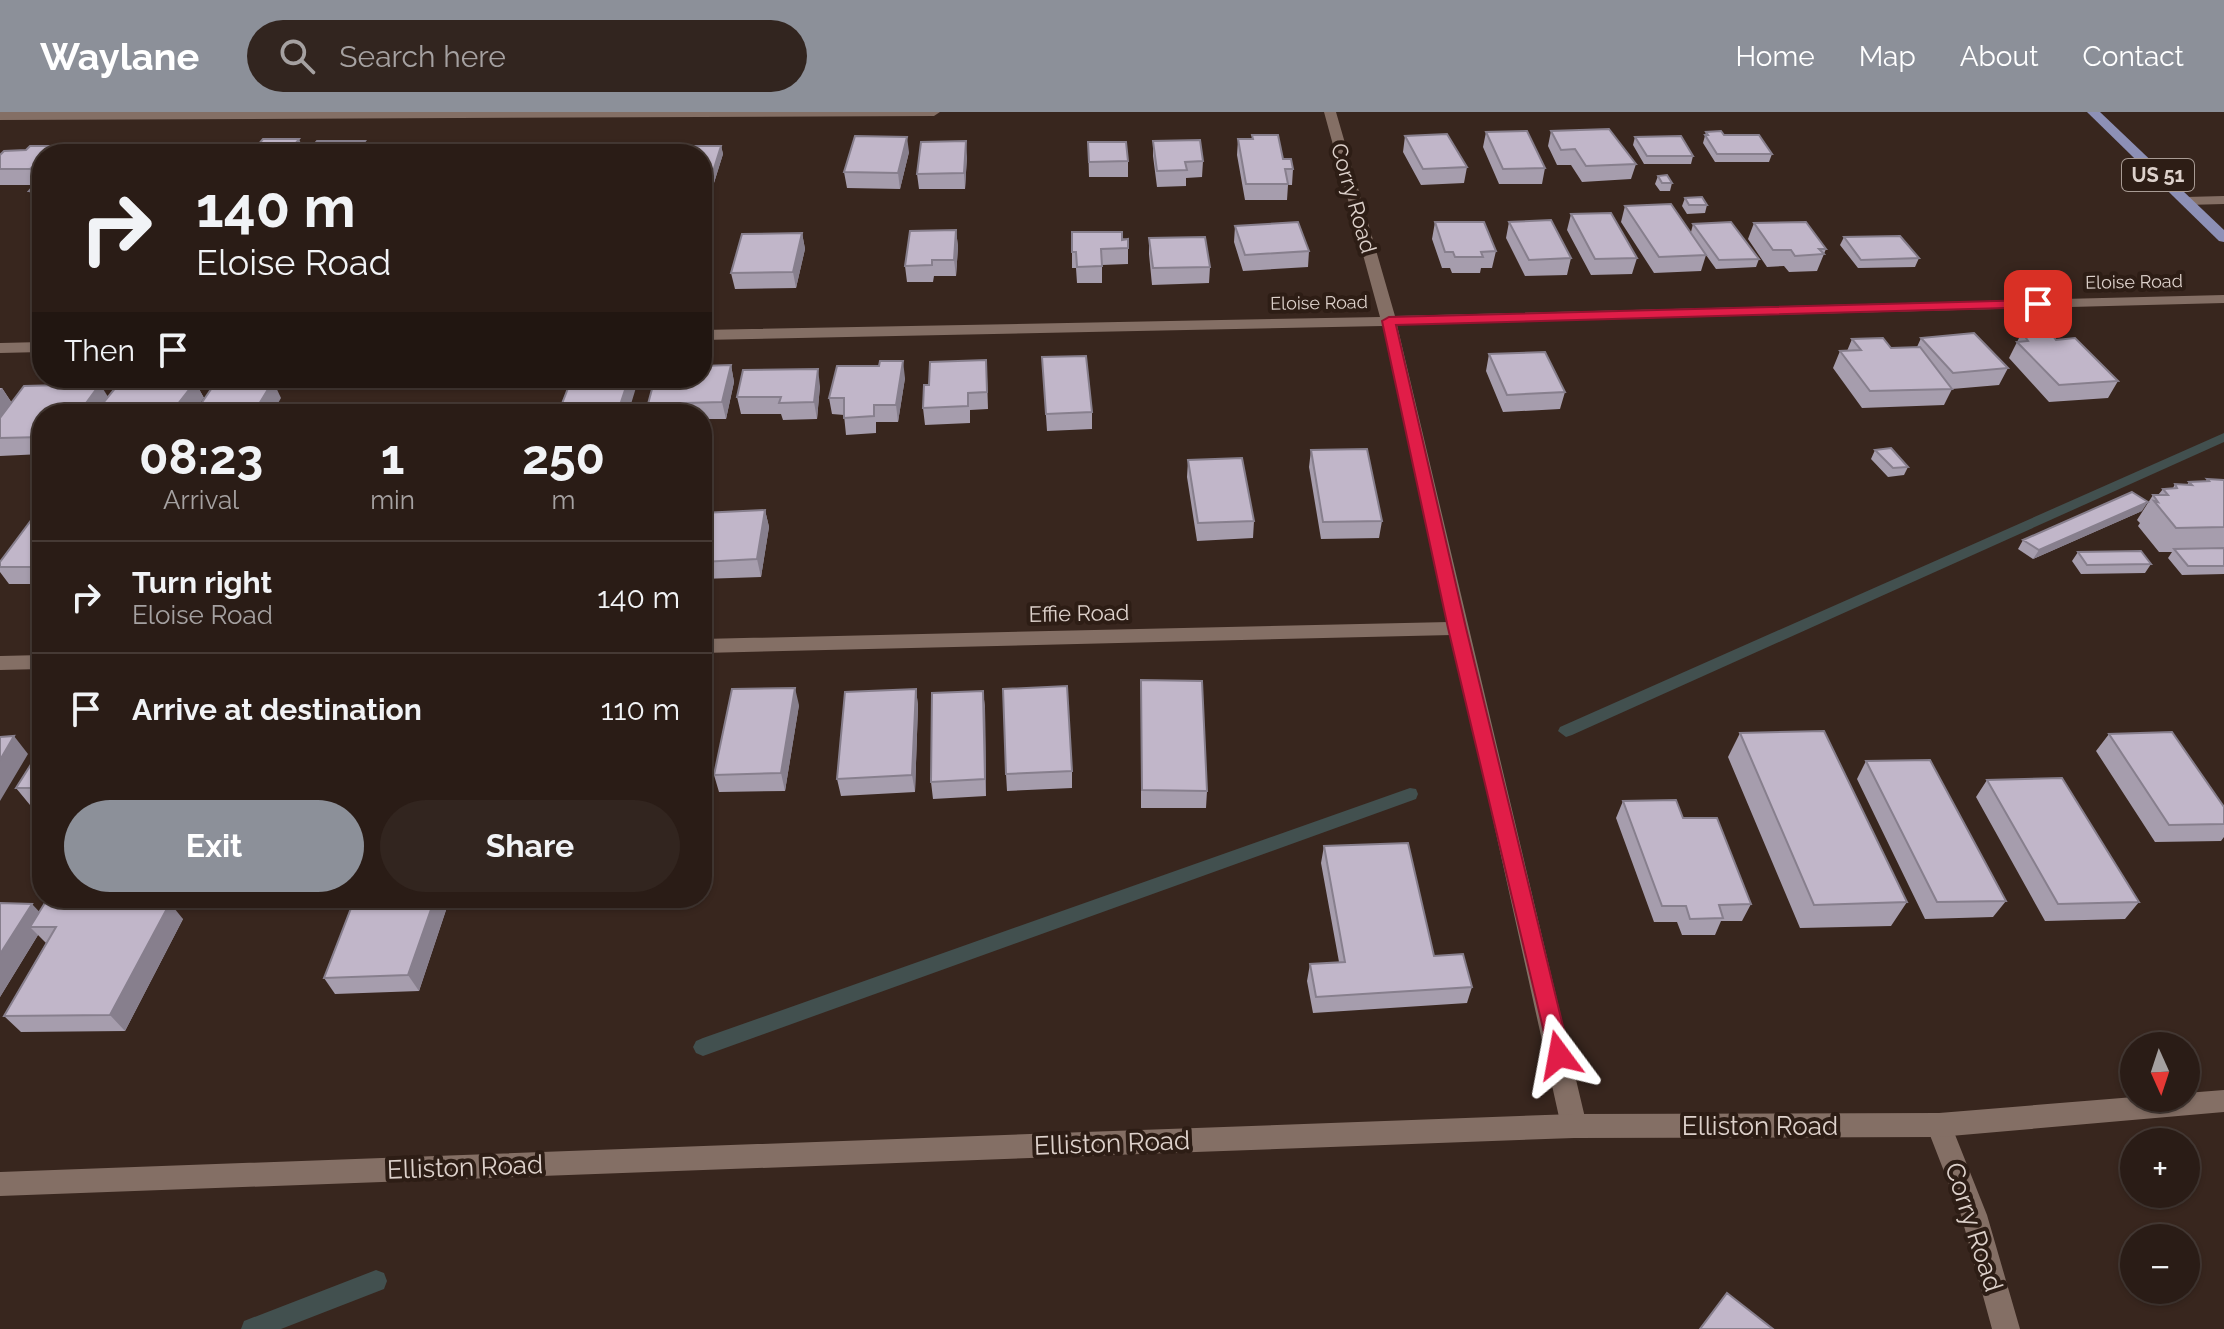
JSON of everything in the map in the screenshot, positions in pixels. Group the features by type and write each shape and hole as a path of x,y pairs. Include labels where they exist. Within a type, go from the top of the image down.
{"main road":[{"name":"US 51","path":"2093,112 2224,238"}],"street":[{"path":"0,116 934,112"},
{"name":"Corry Road","path":"1330,112 1389,321 1457,628 1574,1126"},
{"path":"2186,201 2224,200"},
{"name":"Eloise Road","path":"712,335 2224,299"},
{"path":"0,348 32,347"},
{"name":"Effie Road","path":"712,646 1457,628"},
{"path":"0,663 32,662"},
{"name":"Elliston Road","path":"0,1184 1574,1126 1939,1125 2224,1101"},
{"name":"Corry Road","path":"1939,1125 1974,1215 2006,1329"}],"building":[{"path":"1609,129 1636,164 1586,166 1575,149 1561,150 1551,131"},
{"path":"1527,131 1545,168 1503,169 1486,132"},
{"path":"1721,131 1724,135 1759,135 1772,154 1717,154 1705,135 1708,135 1706,132"},
{"path":"1447,134 1467,167 1423,169 1405,136"},
{"path":"1252,135 1278,135 1283,159 1291,159 1293,169 1285,169 1288,184 1246,184 1238,139 1253,139"},
{"path":"855,136 907,137 898,173 844,172"},
{"path":"1681,136 1693,156 1647,156 1635,137"},
{"path":"263,139 299,139 295,144 259,144"},
{"path":"1200,140 1203,161 1185,162 1187,170 1157,171 1153,141"},
{"path":"317,141 365,141 363,144 314,144"},
{"path":"966,141 964,173 917,174 921,142"},
{"path":"1088,142 1126,142 1128,161 1089,162"},
{"path":"32,146 30,169 0,169 0,155 4,151 26,150"},
{"path":"712,146 721,146 712,175"},
{"path":"1667,175 1672,183 1662,183 1658,176"},
{"path":"1702,197 1707,205 1689,205 1685,198"},
{"path":"1671,204 1706,255 1659,257 1625,206"},
{"path":"1611,213 1637,258 1595,259 1571,214"},
{"path":"1551,220 1571,258 1529,260 1509,222"},
{"path":"1298,222 1309,251 1245,255 1235,226"},
{"path":"1435,222 1484,222 1496,251 1481,252 1483,257 1455,257 1453,252 1445,252"},
{"path":"1731,222 1759,259 1719,260 1693,224"},
{"path":"1806,222 1826,249 1819,249 1824,254 1795,256 1791,250 1773,250 1754,223"},
{"path":"956,230 954,260 932,260 932,265 905,266 910,231"},
{"path":"1072,232 1122,232 1122,240 1128,239 1128,248 1101,249 1102,266 1077,267 1076,252 1072,252"},
{"path":"802,233 793,272 731,273 742,234"},
{"path":"1900,236 1919,258 1861,260 1844,237"},
{"path":"1205,237 1210,267 1153,268 1149,238"},
{"path":"2022,332 2050,332 2056,340 2075,338 2118,381 2059,385 2017,342 2028,341"},
{"path":"1974,333 2008,368 1953,373 1921,338"},
{"path":"1883,338 1891,348 1920,347 1952,389 1870,391 1840,351 1861,350 1852,339"},
{"path":"1545,352 1565,392 1507,395 1489,354"},
{"path":"1086,356 1092,412 1046,414 1042,357"},
{"path":"986,360 987,392 968,393 968,406 923,408 924,385 929,385 930,362"},
{"path":"880,361 903,361 896,405 874,405 874,416 844,418 844,398 829,398 837,366 879,366"},
{"path":"731,365 722,402 648,404 652,388 712,388 712,366"},
{"path":"818,369 814,402 779,403 781,397 737,397 743,370"},
{"path":"24,386 97,388 85,404 32,404 32,437 0,438 0,418"},
{"path":"115,388 190,388 178,404 102,404"},
{"path":"212,388 269,388 259,404 201,404"},
{"path":"568,388 626,388 620,404 562,404"},
{"path":"1891,448 1908,467 1893,468 1875,450"},
{"path":"1367,449 1382,521 1323,522 1311,450"},
{"path":"1242,458 1254,521 1198,523 1188,460"},
{"path":"2207,479 2224,480 2224,527 2176,528 2154,501 2158,502 2153,495 2168,495 2163,489 2177,488 2175,484 2192,485 2189,482 2209,481"},
{"path":"2132,492 2148,502 2039,550 2023,540"},
{"path":"765,510 757,559 712,561 712,513"},
{"path":"32,519 32,567 0,567 0,562"},
{"path":"2224,548 2224,566 2188,566 2174,549"},
{"path":"2141,551 2151,564 2087,565 2078,552"},
{"path":"1141,680 1202,681 1207,791 1142,790"},
{"path":"1067,686 1072,771 1006,774 1003,689"},
{"path":"795,688 781,773 714,775 732,689"},
{"path":"916,689 912,775 837,779 845,692"},
{"path":"983,691 985,779 931,782 932,693"},
{"path":"1824,731 1907,902 1814,905 1740,733"},
{"path":"2172,732 2224,807 2224,824 2169,825 2109,734"},
{"path":"14,736 0,760 0,737"},
{"path":"1930,760 2006,901 1937,902 1866,761"},
{"path":"32,763 32,788 16,788"},
{"path":"2062,778 2139,902 2058,904 1987,780"},
{"path":"1676,800 1683,818 1717,818 1751,904 1719,905 1723,918 1690,919 1686,906 1662,906 1623,801"},
{"path":"1408,843 1434,956 1463,954 1472,987 1316,997 1310,964 1345,962 1324,846"},
{"path":"0,903 32,904 0,954"},
{"path":"42,908 167,908 110,1015 4,1016 56,927 30,927"},
{"path":"351,908 431,908 408,975 324,978"},
{"path":"1727,1293 1773,1329 1700,1329"}],"waterway":[{"path":"1566,731 2224,437"},
{"path":"703,1047 1410,794"},
{"path":"252,1329 376,1281"}],"route":[{"path":"1559,1055 1457,628 1389,321 2038,304"}]}
